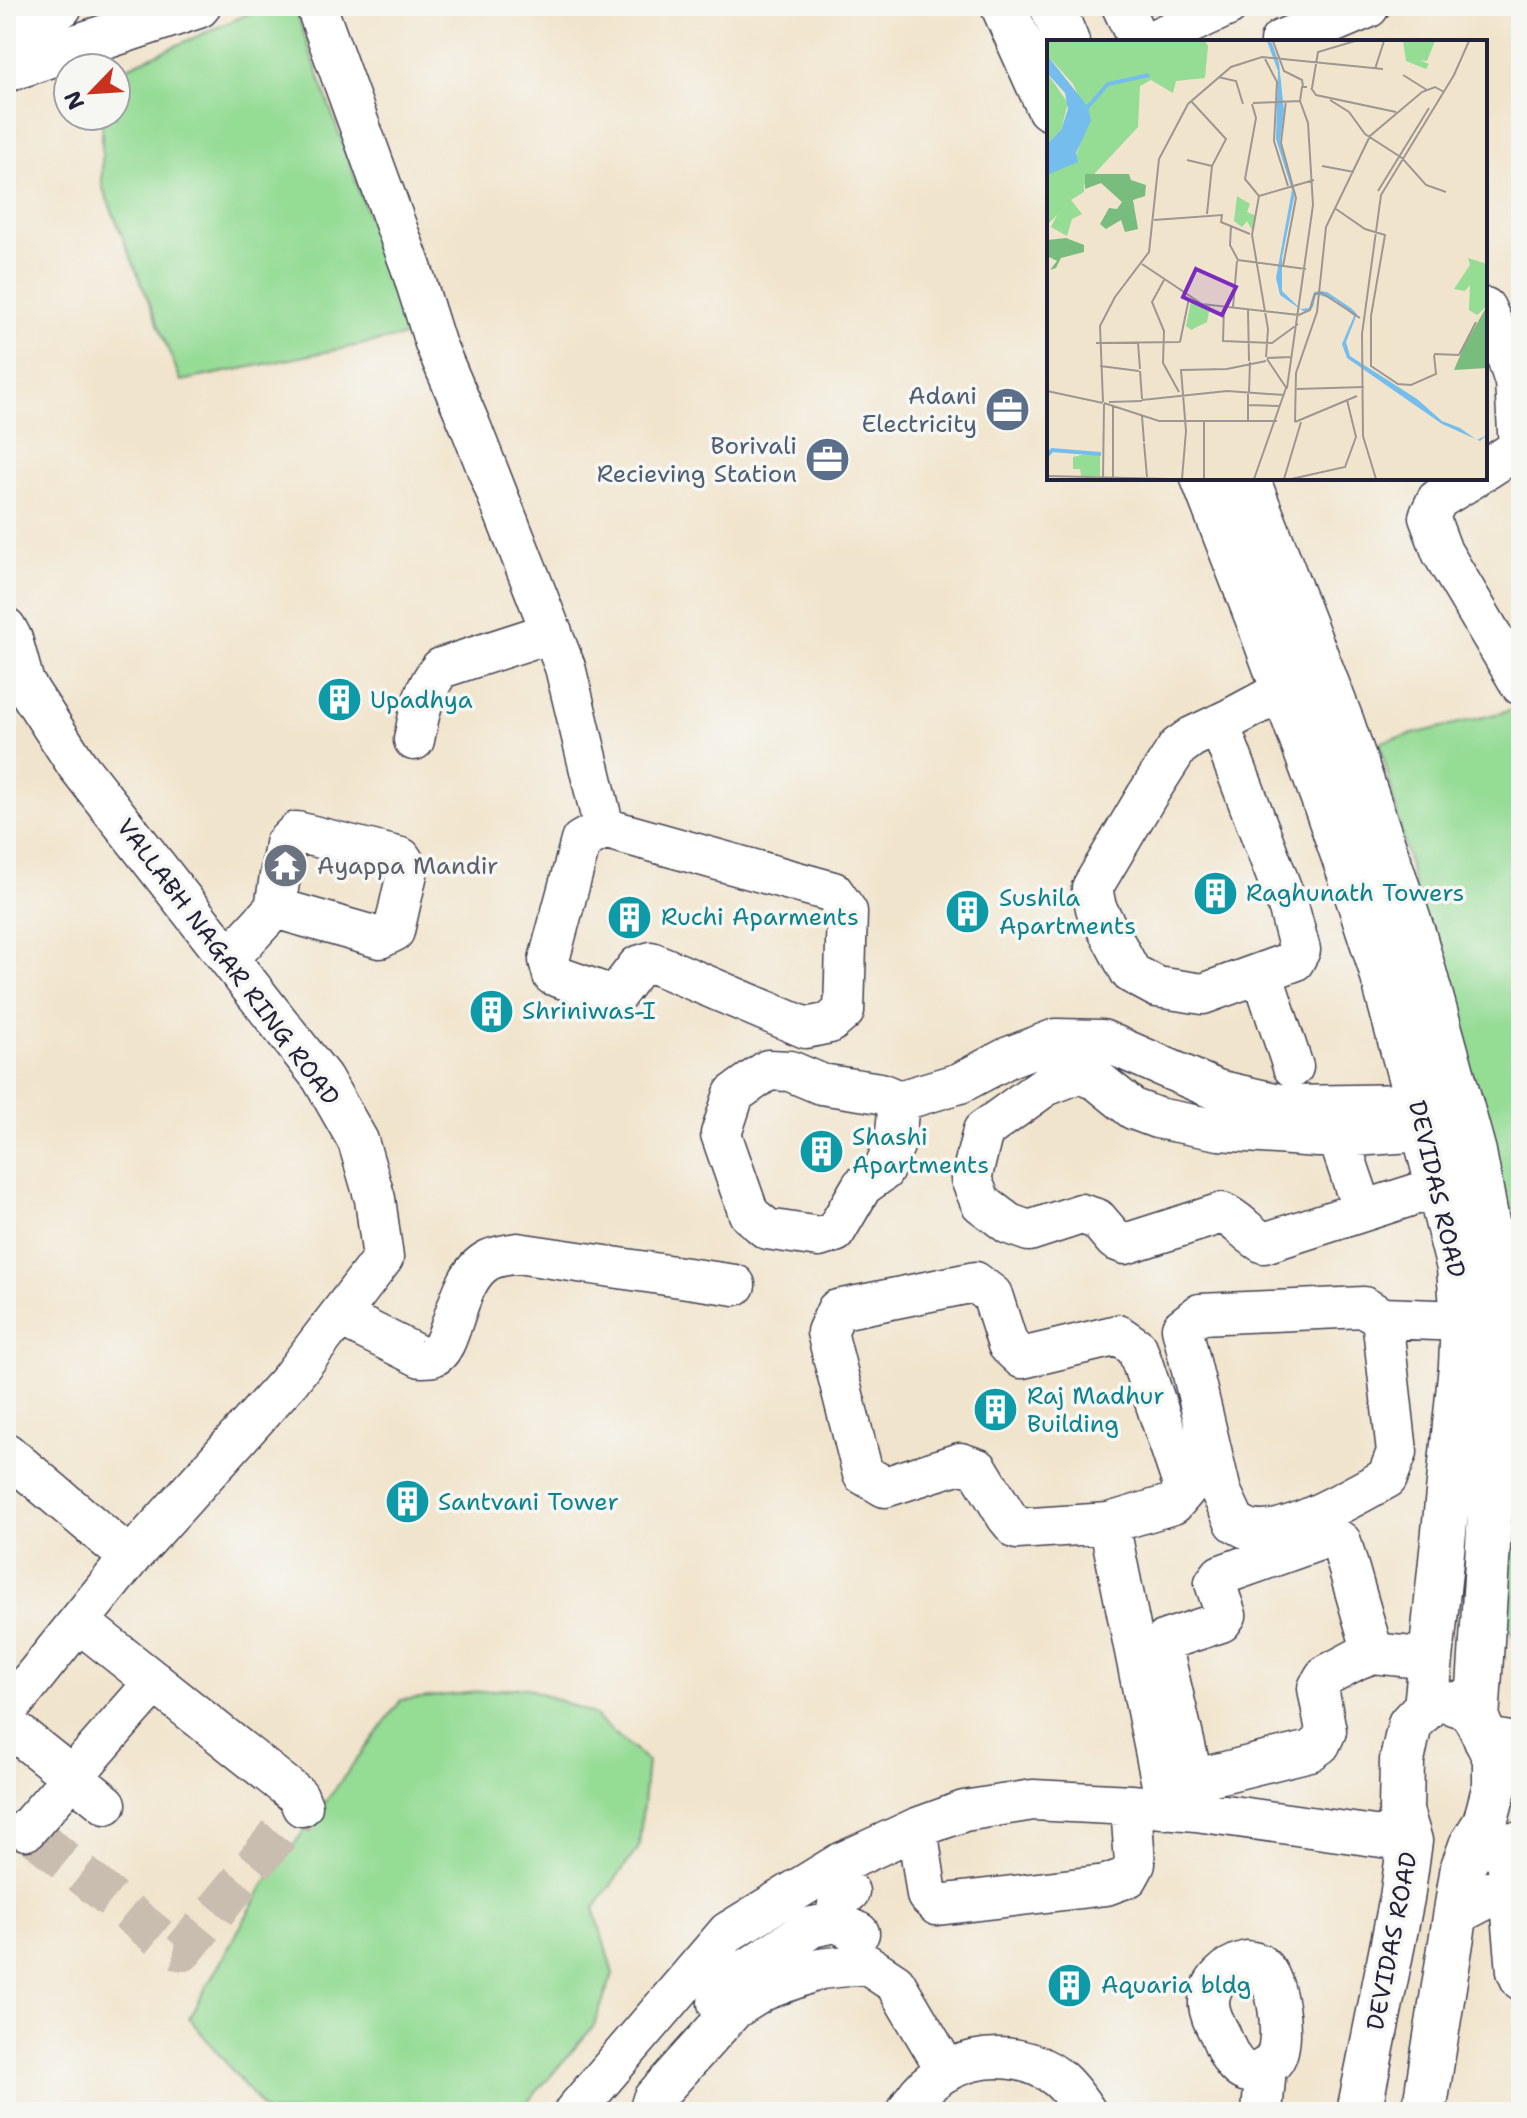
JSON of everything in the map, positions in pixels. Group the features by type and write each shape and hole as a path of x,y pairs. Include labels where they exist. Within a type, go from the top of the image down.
{"main road":[{"path":"6,24 60,6"},
{"path":"6,70 198,6"},
{"path":"1003,6 1047,104"},
{"path":"1052,6 1066,40"},
{"path":"1289,40 1354,22"},
{"name":"DEVIDAS ROAD","path":"1204,480 1284,690 1360,904 1421,1118 1459,1268 1463,1321 1456,1426 1426,1707 1410,1724 1402,1760 1401,1811 1410,1841 1402,1898 1359,2112"},
{"name":"DEVIDAS ROAD","path":"1248,480 1342,723 1414,936 1474,1152 1499,1287 1494,1450 1495,1758 1494,1791 1485,1823 1506,1862 1463,1867 1424,2112"},
{"path":"1426,1707 1445,1701 1468,1707 1495,1736"},
{"path":"1410,1841 1422,1848 1506,1862"}],"street":[{"path":"316,6 411,267 435,343 565,667 604,828"},
{"path":"1122,6 1137,38 1153,40 1228,6"},
{"path":"1487,312 1515,382 1520,449 1487,469"},
{"path":"1470,480 1437,500 1429,517 1442,552 1521,685"},
{"name":"VALLABH NAGAR RING ROAD","path":"6,628 12,639 12,684 322,1078 358,1141 375,1199 383,1258 289,1381 130,1558 7,1711"},
{"path":"414,740 420,705 441,668 552,632"},
{"path":"1219,724 1289,909 1300,950 1294,961 1203,994 1157,987 1131,973 1096,908 1092,888 1178,747 1192,737 1284,690"},
{"path":"604,828 833,892 847,912 844,1011 830,1023 806,1028 651,962 638,966 619,991 607,994 553,975 549,960 581,841 604,828"},
{"path":"229,958 275,908"},
{"path":"1262,973 1293,1067"},
{"path":"899,1101 895,1143 883,1171 862,1186 835,1232 819,1237 767,1229 749,1214 721,1134 734,1094 768,1070 790,1071 821,1084 880,1093 899,1101 960,1083 1009,1057 1056,1039 1102,1040 1217,1090 1288,1106 1421,1118"},
{"path":"1421,1118 1338,1137 1219,1130 1157,1118 1133,1109 1097,1080 1079,1073 1045,1086 983,1131 971,1179 981,1203 1009,1224 1029,1231 1081,1214 1097,1219 1115,1240 1125,1244 1222,1213 1234,1218 1264,1243 1438,1187"},
{"path":"1338,1137 1363,1211"},
{"path":"339,1316 421,1357 433,1357 442,1349 464,1285 474,1271 488,1259 517,1253 735,1285"},
{"path":"975,1282 992,1295 1008,1345 1022,1358 1118,1335 1137,1348 1185,1490 1173,1504 1109,1523 1017,1529 978,1469 960,1463 885,1487 863,1474 827,1332 837,1310 975,1282"},
{"path":"1382,1318 1397,1452 1387,1478 1299,1523 1267,1531 1252,1530 1235,1522 1221,1492 1182,1328 1200,1314 1364,1307 1382,1318 1463,1321"},
{"path":"1395,1435 1456,1426"},
{"path":"6,1453 130,1558"},
{"path":"1109,1523 1172,1801"},
{"path":"917,1828 927,1895 937,1905 1106,1885 1128,1877 1172,1801 1163,1652 1166,1640 1221,1622 1226,1615 1215,1583 1221,1575 1328,1537 1341,1542 1373,1653"},
{"path":"79,1622 298,1796 302,1806"},
{"path":"1172,1801 1310,1751 1320,1744 1326,1731 1318,1688 1325,1676 1373,1653 1431,1659"},
{"path":"22,1826 72,1777 155,1682"},
{"path":"7,1711 72,1777 106,1804"},
{"path":"585,2098 650,2072 681,2046 749,1968 812,1927 849,1911 917,1828 964,1811 1033,1800 1172,1801 1410,1841"},
{"path":"1506,1862 1517,1971 1521,1980"},
{"path":"585,2098 728,1932 849,1911"},
{"path":"649,2112 653,2099 734,2009 764,1990 820,1969 866,1964 895,1983 947,2071"},
{"path":"907,2112 923,2088 939,2074 978,2059 999,2057 1040,2067 1058,2078 1086,2112"},
{"path":"1262,2112 1266,2067"}],"green space":[{"path":"266,6 294,6 410,335 181,381 102,186 102,132 132,132 132,65"},
{"path":"1521,708 1521,1250 1426,936 1380,742"},
{"path":"1521,1250 1521,1645 1508,1630"},
{"path":"525,1687 591,1713 647,1761 639,1847 594,1908 613,1974 593,2027 519,2112 266,2112 189,2018 264,1885 401,1700"}],"tunnel":[{"path":"35,1836 173,1949 183,1951 302,1806"}],"place":[{"name":"Adani Electricity","path":"1008,410"},
{"name":"Borivali Recieving Station","path":"828,460"},
{"name":"Upadhya","path":"339,700"},
{"name":"Ayappa Mandir","path":"286,866"},
{"name":"Raghunath Towers","path":"1215,893"},
{"name":"Sushila Apartments","path":"968,912"},
{"name":"Ruchi Aparments","path":"630,917"},
{"name":"Shriniwas-I","path":"491,1011"},
{"name":"Shashi Apartments","path":"821,1151"},
{"name":"Raj Madhur Building","path":"996,1410"},
{"name":"Santvani Tower","path":"407,1502"},
{"name":"Aquaria bldg","path":"1070,1985"}]}
